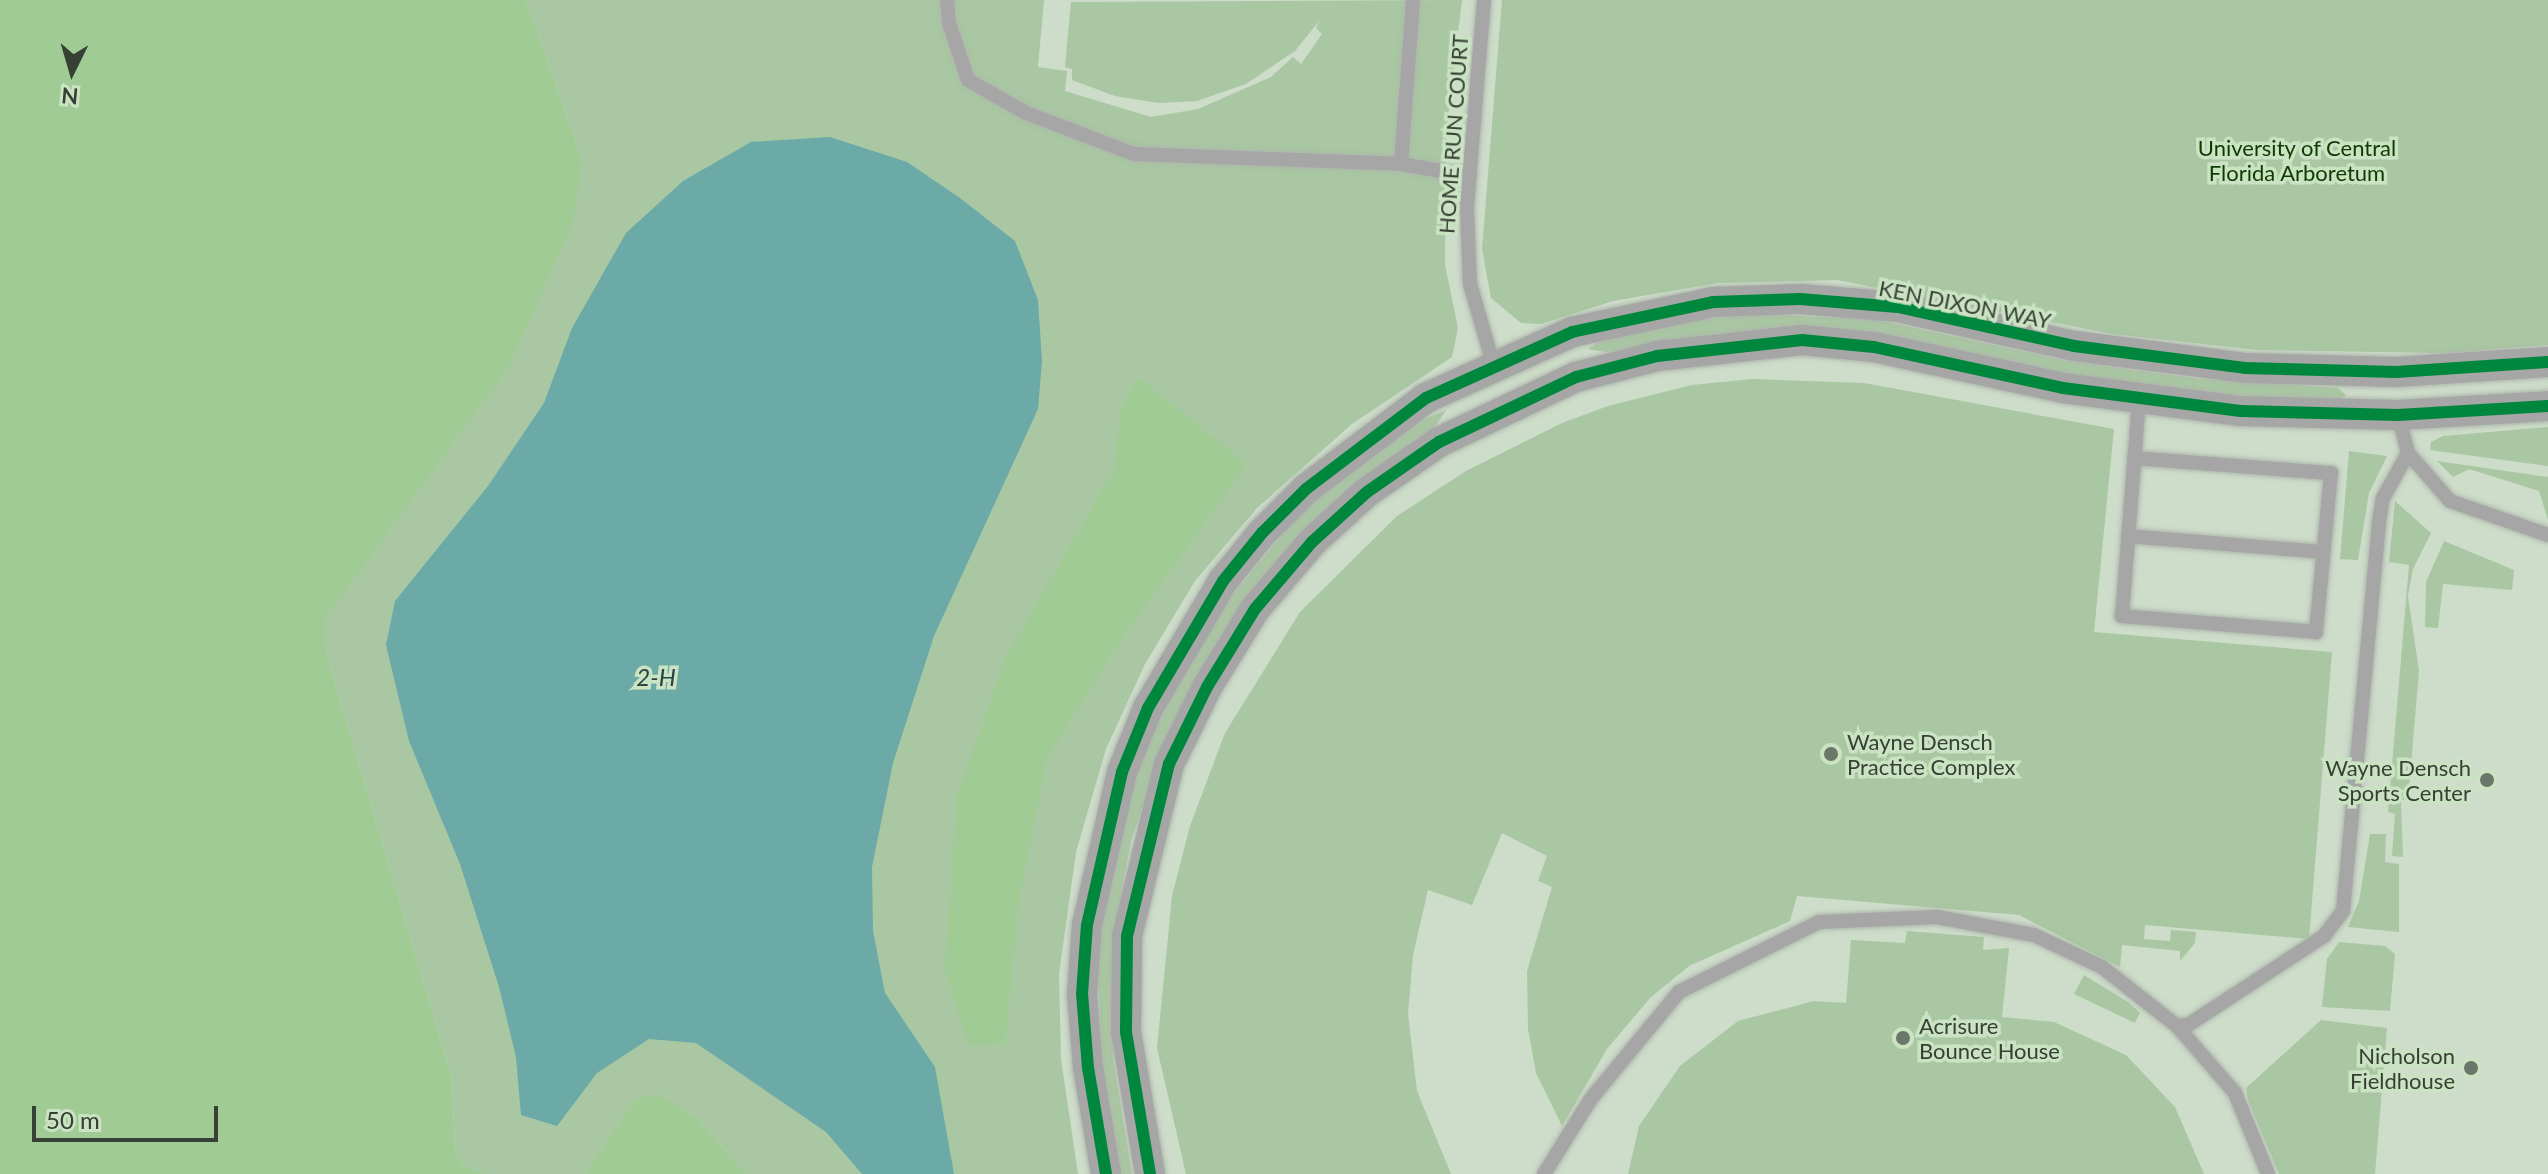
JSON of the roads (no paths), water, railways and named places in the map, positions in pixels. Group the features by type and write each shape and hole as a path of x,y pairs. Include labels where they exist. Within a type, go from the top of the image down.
{"street":[{"name":"KEN DIXON WAY","path":"1106,1174 1088,1068 1082,994 1087,925 1119,785 1148,708 1223,581 1284,511 1388,425 1493,363 1572,332 1643,315 1713,302 1800,299 1898,307 2162,360 2396,372 2548,362"},
{"path":"1150,1174 1126,1032 1127,936 1169,764 1207,687 1255,609 1312,542 1367,492 1427,451 1511,405 1576,377 1657,356 1802,340 1874,347 2063,388 2241,411 2398,415 2548,406"},
{"path":"1493,363 1511,405"},
{"path":"2396,372 2398,415"}],"lane":[{"path":"947,0 949,23 968,80 1026,113 1134,154 1401,164 1470,176"},
{"path":"1401,164 1413,0"},
{"name":"HOME RUN COURT","path":"1484,0 1470,176 1470,284 1493,363"},
{"path":"2134,458 2331,473 2316,632 2122,616 2134,458 2139,398"},
{"path":"2398,415 2408,453 2450,501 2548,535"},
{"path":"2177,1026 2188,1025 2324,936 2343,911 2379,522 2383,498 2408,453"},
{"path":"2128,536 2323,552"},
{"path":"1544,1174 1590,1100 1679,992 1819,922 1937,917 2034,935 2102,967 2177,1026 2235,1093 2268,1174"}],"water":[{"name":"2-H","path":"830,137 907,162 1015,241 1038,300 1042,361 1038,409 934,636 893,763 872,867 873,931 885,993 935,1067 954,1174 862,1174 826,1132 696,1043 649,1039 597,1073 557,1126 521,1115 516,1057 499,987 460,864 409,741 386,645 395,601 488,486 544,403 572,328 626,233 683,181 751,142"}],"place":[{"name":"Wayne Densch Practice Complex","path":"1831,754"},
{"name":"Wayne Densch Sports Center","path":"2487,780"},
{"name":"Acrisure Bounce House","path":"1903,1038"},
{"name":"Nicholson Fieldhouse","path":"2471,1068"}],"park label":[{"name":"University of Central Florida Arboretum","path":"2297,160"}]}
